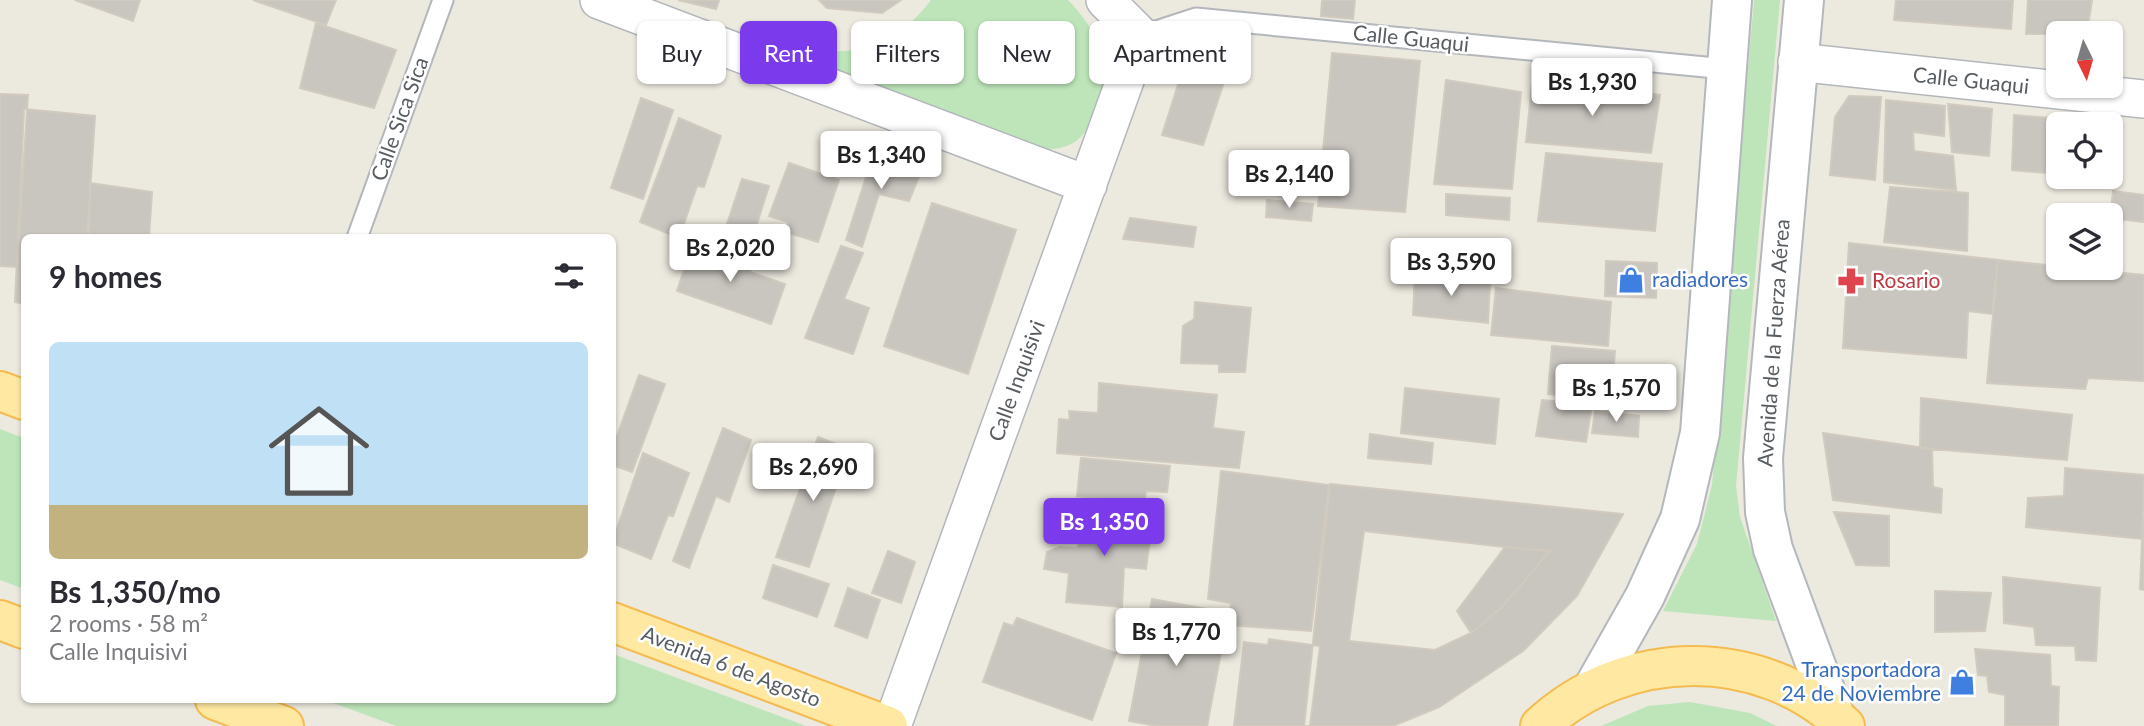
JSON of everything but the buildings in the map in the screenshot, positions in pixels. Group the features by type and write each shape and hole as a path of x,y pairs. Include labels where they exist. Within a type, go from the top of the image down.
{"main road":[{"path":"1593,688 1645,596 1680,519 1700,433 1732,0"},
{"name":"Avenida de la Fuerza Aérea","path":"1804,0 1763,458 1765,512 1773,549 1794,612 1840,721"},
{"path":"0,391 21,399"},
{"path":"0,620 21,628"},
{"name":"Avenida 6 de Agosto","path":"616,623 890,726"},
{"path":"1540,726 1593,688 1654,668 1686,665 1719,666 1780,683 1840,721"},
{"path":"218,709 284,726"}],"street":[{"path":"599,0 1088,186"},
{"path":"1105,0 1126,21"},
{"name":"Calle Guaqui","path":"1797,62 2144,99"},
{"name":"Calle Inquisivi","path":"890,726 1124,84"}],"lane":[{"name":"Calle Sica Sica","path":"358,234 443,0"},
{"name":"Calle Guaqui","path":"1190,21 1217,21"},
{"name":"Calle Guaqui","path":"1251,24 1726,69"}],"green space":[{"path":"931,0 1068,0 1089,26 1089,84 1102,84 1090,124 1075,142 1068,146 1040,150 868,84 964,84 964,21 912,21"},
{"path":"1754,0 1780,0 1736,486 1740,517 1776,621 1663,611 1697,544 1712,485"},
{"path":"837,51 851,51 851,78 837,72"},
{"path":"0,429 21,437 21,588 0,580"},
{"path":"616,655 806,726 396,726 333,703 616,703"},
{"path":"1690,702 1750,713 1777,726 1601,726 1648,706"}],"place":[{"name":"radiadores","path":"1631,280"},
{"name":"Rosario","path":"1851,281"},
{"name":"Transportadora 24 de Noviembre","path":"1962,682"}]}
